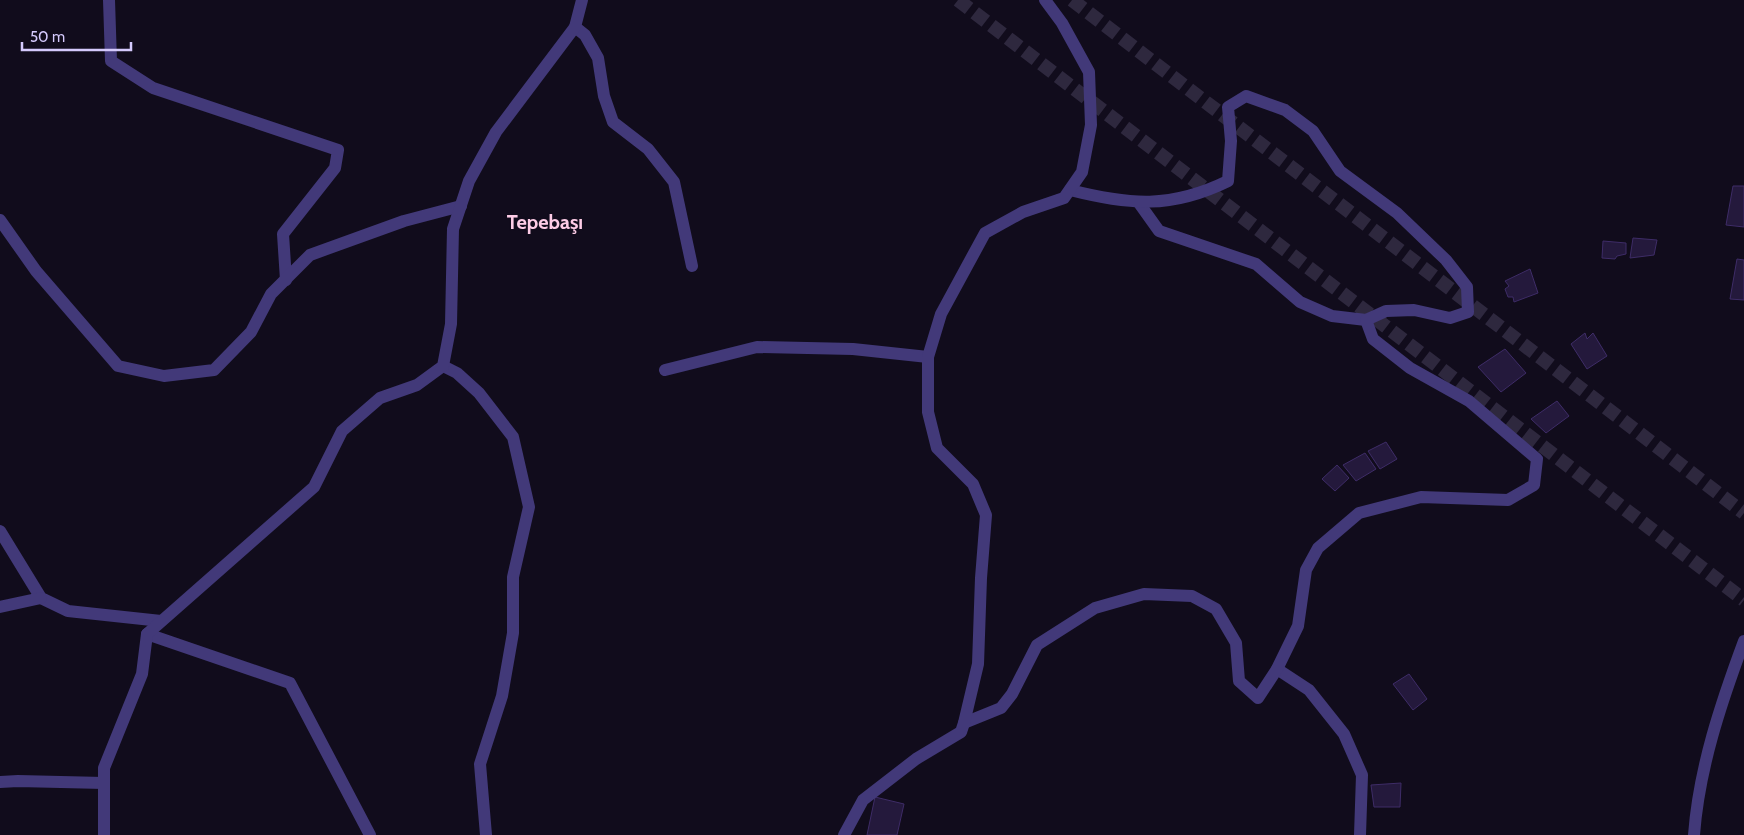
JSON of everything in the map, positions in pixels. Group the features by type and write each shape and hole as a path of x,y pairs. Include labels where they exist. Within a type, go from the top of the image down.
{"street":[{"path":"109,0 111,61 153,88 338,150 335,168 283,234 286,280"},
{"path":"104,835 104,768 142,674 147,634 314,487 342,431 380,398 417,385 443,366 450,324 453,229 469,181 496,132 575,27 582,0"},
{"path":"844,835 863,800 916,759 961,732 964,723 978,664 980,578 986,514 972,484 937,448 928,412 928,358 940,314 968,269 985,233 1023,212 1064,198 1082,172 1091,126 1089,72 1062,23 1045,0"},
{"path":"575,27 585,35 598,58 604,96 613,122 648,149 674,182 692,266"},
{"path":"1070,190 1111,200 1139,203 1206,192 1228,181 1231,141 1228,107 1246,96 1284,110 1313,131 1340,171 1397,213 1446,260 1468,287 1468,312 1450,318 1414,310 1386,311 1366,320 1332,316 1300,302 1256,264 1158,231 1139,203"},
{"path":"0,220 48,285 118,366 164,376 214,370 251,332 271,294 310,256 404,221 461,206"},
{"path":"964,723 1001,708 1012,694 1037,645 1095,608 1144,594 1192,596 1216,609 1236,643 1239,681 1258,698 1278,669 1298,626 1306,570 1318,548 1359,513 1421,497 1508,500 1534,485 1537,459 1469,401 1410,368 1373,339 1366,320"},
{"path":"665,370 757,347 853,349 928,358"},
{"path":"443,366 457,373 479,393 513,437 529,507 513,577 513,633 502,696 480,764 486,835"},
{"path":"0,531 41,598 68,611 161,621"},
{"path":"0,607 41,598"},
{"path":"147,634 290,683 370,835"},
{"path":"1694,835 1696,811 1719,707 1744,641"},
{"path":"1278,669 1309,690 1344,734 1362,775 1360,835"},
{"path":"0,782 104,783"}],"building":[{"path":"1733,186 1744,186 1744,227 1726,225"},
{"path":"1633,238 1657,240 1654,255 1630,258"},
{"path":"1603,241 1626,243 1626,254 1617,256 1615,259 1602,258"},
{"path":"1737,259 1744,260 1744,300 1730,299"},
{"path":"1530,269 1538,293 1514,302 1513,297 1508,297 1505,289 1509,286 1505,281"},
{"path":"1585,333 1587,339 1593,333 1607,356 1587,369 1571,344"},
{"path":"1505,349 1526,373 1501,392 1478,367"},
{"path":"1557,401 1569,416 1546,433 1531,419"},
{"path":"1386,442 1397,459 1380,469 1368,451"},
{"path":"1365,453 1376,469 1356,481 1343,465"},
{"path":"1337,465 1349,478 1335,491 1322,479"},
{"path":"1409,674 1427,699 1413,710 1393,684"},
{"path":"1401,783 1400,807 1374,807 1371,785"},
{"path":"875,797 904,804 897,835 867,835"}],"tunnel":[{"path":"958,0 1744,600"},
{"path":"1072,0 1744,513"}],"district":[{"name":"Tepebaşı","path":"545,222"}]}
